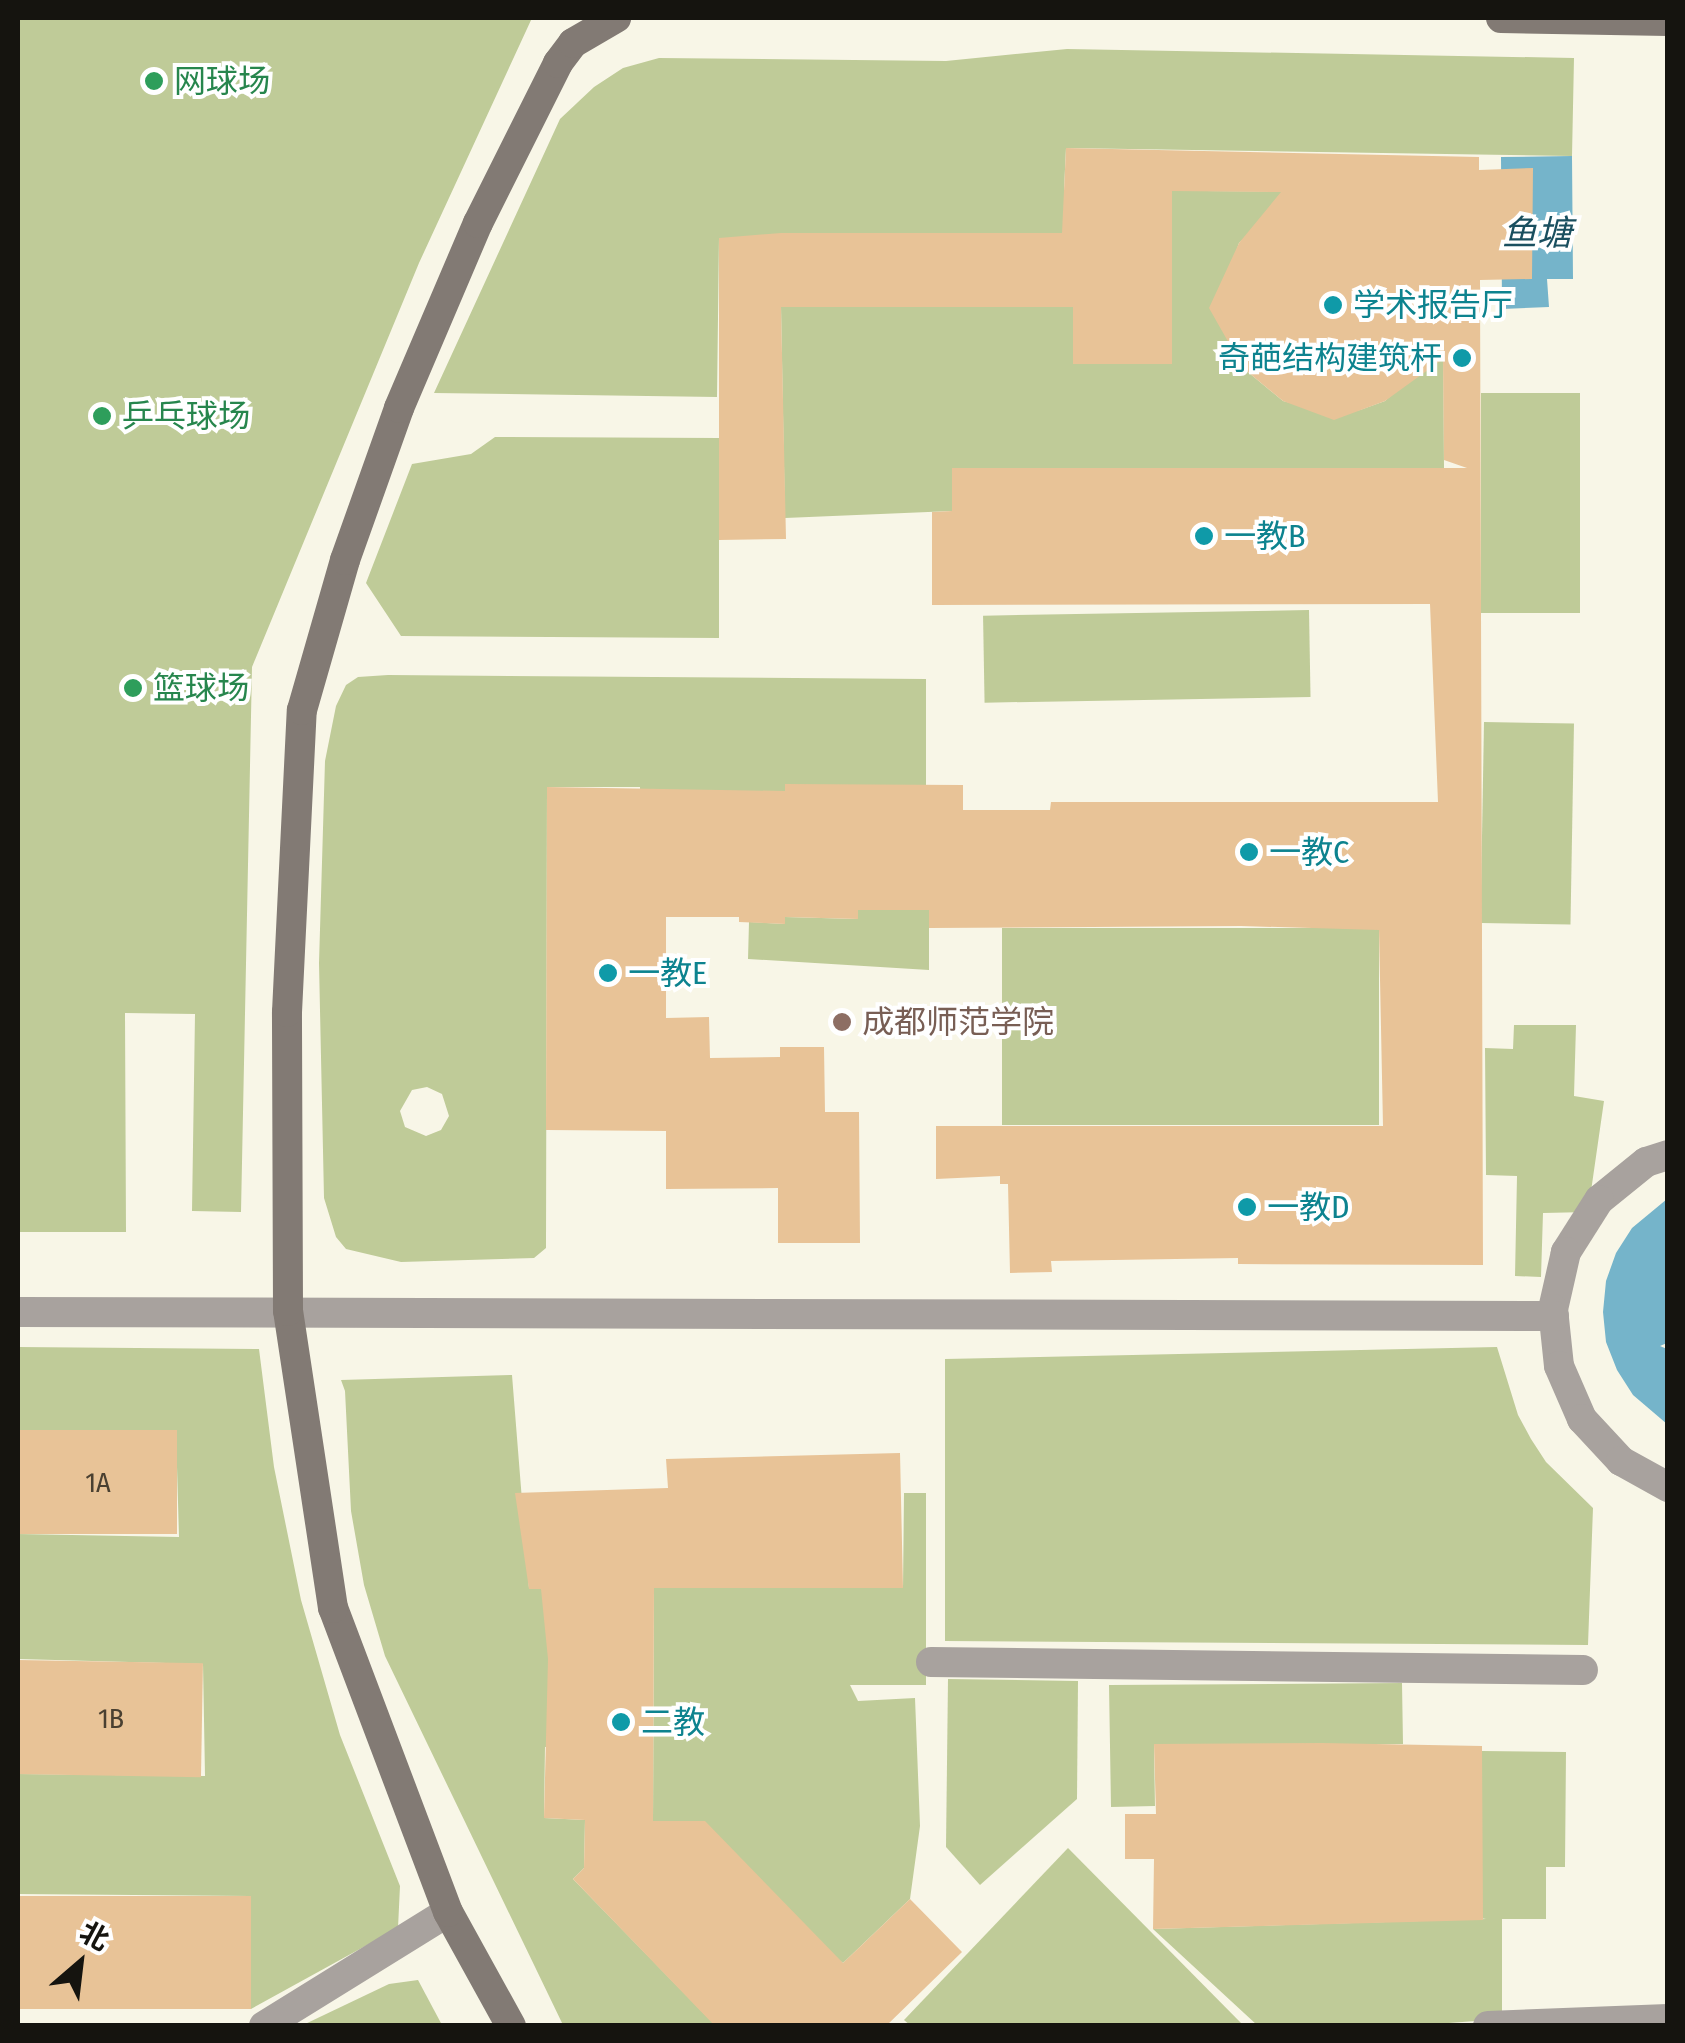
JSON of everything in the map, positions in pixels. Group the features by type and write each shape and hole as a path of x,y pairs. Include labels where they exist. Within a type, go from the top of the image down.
{"street":[{"path":"512,2026 448,1912 333,1608 288,1310 287,1012 302,710 345,560 398,408 478,223 558,62 573,43 616,18"},
{"path":"1501,18 1668,21"},
{"path":"1668,1155 1646,1162 1598,1200 1566,1252 1554,1316 1559,1366 1582,1418 1621,1461 1668,1487"},
{"path":"18,1312 288,1310 338,1316 1554,1316"},
{"path":"931,1662 1584,1670"},
{"path":"264,2026 448,1912"},
{"path":"1488,2026 1668,2018"}],"green space":[{"path":"18,18 532,18 419,263 252,667 241,1212 192,1211 195,1014 125,1013 126,1232 18,1232"},
{"path":"1067,49 1574,58 1572,156 1066,148 1064,190 1328,192 1277,207 1239,243 1222,293 1243,368 1283,401 1334,414 1360,410 1385,401 1424,366 1443,316 1444,468 952,468 952,511 785,518 781,307 1073,307 1073,364 1172,364 1172,234 944,241 719,238 717,397 434,393 560,119 594,87 623,68 659,58 946,61"},
{"path":"1481,393 1580,393 1580,613 1481,613"},
{"path":"495,437 719,438 719,638 401,636 366,583 412,464 471,454"},
{"path":"1309,610 1311,697 985,703 983,616"},
{"path":"358,677 926,679 926,841 785,853 641,819 640,787 547,787 546,1248 534,1258 401,1262 346,1249 336,1237 324,1198 319,963 325,761 336,706 346,685","holes":["427,1087 442,1094 449,1116 441,1130 426,1136 405,1127 400,1111 412,1090"]},
{"path":"1484,722 1574,724 1570,925 1480,923"},
{"path":"858,910 929,910 929,970 748,959 749,922 785,924 785,917 857,919"},
{"path":"1002,928 1379,928 1379,1125 1002,1125"},
{"path":"1514,1025 1576,1025 1574,1096 1604,1101 1588,1212 1543,1213 1541,1277 1515,1276 1517,1176 1486,1175 1485,1048 1513,1049"},
{"path":"18,1347 259,1349 274,1467 301,1600 340,1735 400,1886 398,1928 251,2009 250,1896 18,1894 18,1774 205,1776 203,1664 18,1659 18,1534 179,1537 176,1432 18,1430"},
{"path":"1497,1347 1518,1415 1531,1439 1546,1462 1593,1508 1588,1645 945,1641 945,1359"},
{"path":"512,1375 529,1588 582,1588 589,1747 545,1747 544,1818 585,1820 584,1868 573,1879 715,2025 563,2025 385,1656 364,1585 351,1511 345,1391 341,1380"},
{"path":"904,1493 926,1493 926,1685 850,1685 858,1701 915,1698 920,1826 910,1899 843,1963 653,1821 654,1588 903,1588"},
{"path":"948,1679 1078,1681 1077,1799 980,1885 946,1847"},
{"path":"1402,1683 1403,1744 1154,1745 1155,1806 1111,1807 1109,1685"},
{"path":"1482,1751 1566,1752 1565,1867 1546,1867 1546,1919 1502,1919 1502,2019 1409,2026 1257,2025 1153,1929 1486,1919 1480,1918"},
{"path":"1068,1848 1243,2025 911,2026 904,2020"},
{"path":"418,1980 442,2025 303,2025 389,1984"}],"water":[{"name":"鱼塘","path":"1572,156 1573,279 1547,279 1549,307 1502,309 1501,157"},
{"path":"1667,1199 1667,1343 1660,1346 1667,1349 1667,1424 1633,1395 1617,1370 1606,1342 1603,1312 1606,1281 1616,1253 1632,1228"}],"building":[{"path":"1066,148 1479,157 1479,170 1533,168 1532,279 1480,280 1483,1265 1238,1264 1238,1258 1051,1261 1052,1272 1010,1273 1008,1184 1000,1184 1000,1176 936,1179 936,1126 1383,1126 1379,930 1241,926 929,928 929,910 858,910 858,919 785,917 785,924 739,922 739,917 666,917 666,1018 709,1017 710,1058 780,1057 780,1047 824,1047 825,1112 859,1112 860,1243 778,1243 778,1188 666,1189 666,1131 546,1130 547,787 785,791 785,784 963,785 963,810 1050,810 1051,802 1438,802 1430,604 932,605 932,512 952,511 952,468 1467,468 1444,460 1443,359 1385,401 1334,420 1283,401 1243,368 1209,308 1239,243 1281,192 1172,191 1172,364 1073,364 1073,307 781,307 786,539 719,540 719,238 781,233 1062,233"},
{"path":"18,1430 177,1430 177,1534 18,1534"},
{"path":"900,1453 903,1588 654,1588 653,1821 705,1821 843,1963 910,1899 962,1952 886,2026 715,2026 573,1879 584,1868 585,1820 544,1818 548,1659 541,1589 529,1589 515,1493 668,1488 666,1459"},
{"path":"18,1660 203,1663 201,1777 18,1774"},
{"path":"1154,1744 1482,1746 1483,1920 1153,1929 1154,1859 1125,1859 1125,1814 1156,1814"},
{"path":"18,1896 251,1896 251,2009 18,2009"}],"place":[{"name":"网球场","path":"154,81"},
{"name":"学术报告厅","path":"1333,305"},
{"name":"奇葩结构建筑杆","path":"1462,358"},
{"name":"乒乓球场","path":"102,416"},
{"name":"一教B","path":"1204,536"},
{"name":"篮球场","path":"133,688"},
{"name":"一教C","path":"1249,852"},
{"name":"一教E","path":"608,973"},
{"name":"成都师范学院","path":"842,1022"},
{"name":"一教D","path":"1247,1207"},
{"name":"二教","path":"621,1722"}]}
